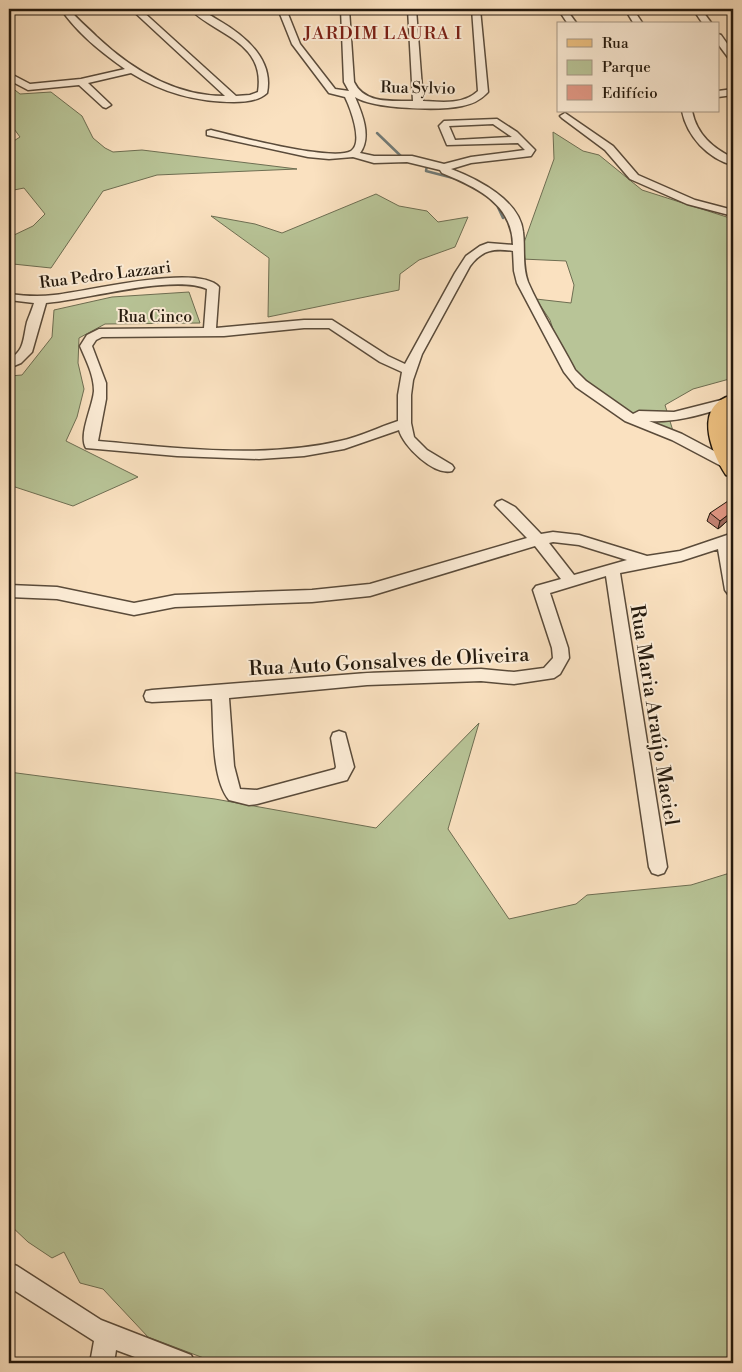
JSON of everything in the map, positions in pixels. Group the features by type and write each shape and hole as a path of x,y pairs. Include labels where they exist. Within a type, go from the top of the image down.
{"main road":[{"path":"732,468 718,425 718,416 724,407 733,401"}],"street":[{"path":"65,9 93,39 122,64 163,87 201,97 253,102 263,90 260,66 253,51 233,33 194,9"},
{"path":"136,9 230,100"},
{"name":"Rua Sylvio","path":"282,9 292,38 332,91 353,94 385,104 462,103 472,100 483,92 476,9"},
{"path":"345,9 348,82 353,94 360,134 359,148 353,154"},
{"path":"412,9 418,104"},
{"path":"562,9 572,22"},
{"path":"629,9 638,22"},
{"path":"697,9 707,22"},
{"path":"720,40 733,58"},
{"path":"9,76 28,87 81,82 132,70"},
{"path":"81,82 106,105"},
{"path":"720,94 733,92"},
{"path":"687,112 694,130 702,142 732,160"},
{"path":"565,116 609,148 634,177 691,202 733,213"},
{"path":"445,168 464,161 527,154 530,149 520,140 494,121 447,123 444,126 452,143 520,140"},
{"path":"211,133 288,150 332,156 353,154 367,160 403,159 445,168 446,171 472,182 497,197 516,224 519,237 518,265 523,283 570,372 592,393 630,418 677,437 732,468"},
{"path":"447,468 416,448 408,440 404,423 403,400 408,370 416,351 445,304 467,262 478,251 487,247 518,249"},
{"name":"Rua Pedro Lazzari","path":"9,297 41,300 166,282 205,282 213,287 210,332"},
{"path":"9,364 25,355 29,348 32,329 41,300"},
{"name":"Rua Cinco","path":"177,452 91,445 90,437 100,382 86,346 91,338 99,332 210,332 304,324 332,324 384,359 408,370"},
{"path":"617,410 645,416 663,417 733,401"},
{"path":"177,452 259,455 304,452 344,445 404,423"},
{"path":"502,505 510,509 540,540 571,581"},
{"path":"9,591 58,592 134,609 174,601 345,593 392,584 512,546 553,536 564,537 646,561 681,556 729,540 733,590"},
{"name":"Rua Auto Gonsalves de Oliveira","path":"152,696 220,692 349,680 481,675 514,678 548,674 554,670 561,658 560,648 541,590 646,561"},
{"name":"Rua Maria Araújo Maciel","path":"612,569 614,595 639,740 658,867"},
{"path":"220,692 225,766 230,789 232,793 241,798 257,797 341,775 344,773 345,767 339,738"},
{"path":"9,1274 107,1336 183,1363"},
{"path":"102,1363 107,1336"}],"green space":[{"path":"9,87 20,94 51,92 82,116 93,138 113,152 142,150 297,169 157,175 103,191 51,268 13,264 12,236 33,226 45,214 24,188 9,191 9,144 20,137 9,122"},
{"path":"553,132 583,151 599,155 642,190 733,219 733,378 693,389 665,405 673,431 633,415 578,377 556,338 550,320 536,299 571,303 574,285 566,261 522,259 521,251 554,159"},
{"path":"376,194 399,206 427,211 438,222 468,217 455,247 419,260 400,274 399,290 268,317 269,258 211,216 255,224 282,233"},
{"path":"189,292 200,323 105,324 79,338 78,363 84,389 77,417 66,441 138,477 73,506 9,485 9,376 22,375 52,337 54,310 112,297"},
{"path":"479,723 448,829 509,919 576,904 587,895 691,885 733,872 733,1363 217,1363 148,1337 103,1289 80,1283 64,1252 52,1258 28,1242 9,1224 9,772 215,799 376,828"}],"building":[{"path":"728,501 733,505 733,511 720,521 710,513"}],"waterway":[{"path":"377,133 404,159"},
{"path":"425,165 427,165 426,171 457,179"},
{"path":"496,203 503,218"}],"district":[{"name":"JARDIM LAURA I","path":"383,33"}]}
